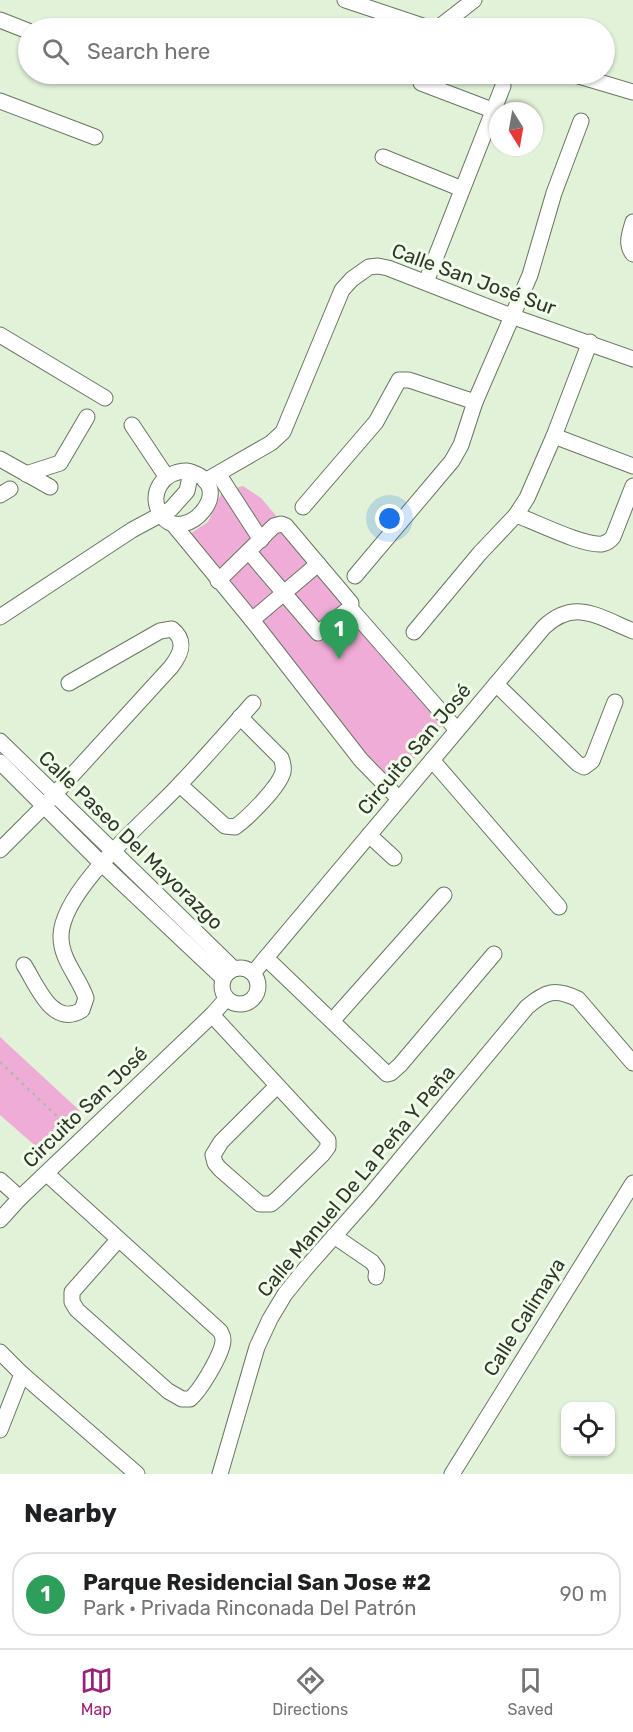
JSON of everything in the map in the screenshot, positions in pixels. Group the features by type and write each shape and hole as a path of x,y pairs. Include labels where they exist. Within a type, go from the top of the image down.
{"street":[{"path":"345,0 399,18"},
{"path":"451,18 474,0"},
{"path":"0,20 18,27"},
{"path":"424,84 489,109"},
{"path":"606,84 633,92"},
{"path":"496,102 503,86"},
{"path":"0,101 95,137"},
{"path":"426,282 489,118"},
{"path":"355,576 452,461 461,445 475,402 530,275 554,192 581,121"},
{"path":"383,157 462,189"},
{"path":"633,222 628,242 633,254"},
{"name":"Calle San José Sur","path":"212,478 271,443 283,432 336,302 352,279 369,267 378,266 426,282 511,316 633,359"},
{"path":"0,335 105,398"},
{"path":"414,632 480,553 516,515 528,498 590,342"},
{"path":"303,507 376,422 399,380 409,380 475,402"},
{"path":"26,474 60,463 87,417"},
{"path":"132,425 166,476"},
{"path":"554,436 633,466"},
{"path":"0,459 50,487"},
{"path":"261,540 212,478 181,471 166,476 159,485 156,495 157,506 252,620 361,760 399,799"},
{"path":"167,519 187,491 191,472"},
{"path":"0,617 132,530 167,519 192,521 204,510 211,498 212,478"},
{"path":"516,515 595,544 609,542 633,486"},
{"path":"218,581 274,526 281,524 286,526 351,603 350,608 457,730"},
{"path":"249,552 318,633 350,608"},
{"path":"252,620 318,564"},
{"name":"Circuito San José","path":"254,972 544,627 554,618 563,613 583,611 633,631"},
{"path":"0,850 171,667 178,657 182,641 172,629 160,631 69,683"},
{"path":"496,684 578,764 584,766 592,761 615,702"},
{"path":"24,965 48,1005 56,1012 69,1015 82,1010 86,998 64,952 61,938 62,923 74,899 107,858 180,784 253,703"},
{"path":"180,784 225,826 235,827 251,814 280,779 284,766 281,758 240,717"},
{"name":"Calle Paseo Del Mayorazgo","path":"0,741 49,800 228,973"},
{"path":"432,760 559,906"},
{"name":"Calle Paseo Del Mayorazgo","path":"0,762 49,800"},
{"path":"369,835 394,858"},
{"path":"333,1020 444,895"},
{"path":"266,958 387,1074 395,1070 406,1058 494,954"},
{"path":"245,968 254,972 258,987 252,1000 239,1004 226,999 221,989 228,973 245,968"},
{"name":"Calle Manuel De La Peña Y Peña","path":"220,1474 257,1347 285,1294 527,1007 539,997 549,993 566,993 578,999 633,1063"},
{"name":"Circuito San José","path":"0,1220 20,1198 212,1016 226,999"},
{"path":"212,1016 276,1087 326,1136 328,1144 322,1155 277,1199 266,1205 260,1204 220,1169 213,1155 220,1142 276,1087"},
{"path":"47,1174 213,1324 222,1335 222,1348 200,1388 190,1399 182,1400 168,1391 73,1305 72,1292 118,1240"},
{"path":"0,1180 20,1198"},
{"name":"Calle Calimaya","path":"452,1474 633,1183"},
{"path":"334,1236 372,1262 377,1269 376,1277"},
{"path":"0,1352 136,1474"},
{"path":"0,1430 22,1374"}],"path":[{"path":"0,1062 64,1123"}],"shaded area":[{"path":"243,486 261,498 448,718 390,787 179,541 208,522 222,492"},
{"path":"0,1037 80,1111 39,1149 0,1115"}],"place":[{"name":"Parque Residencial San Jose #2","path":"339,659"}]}
